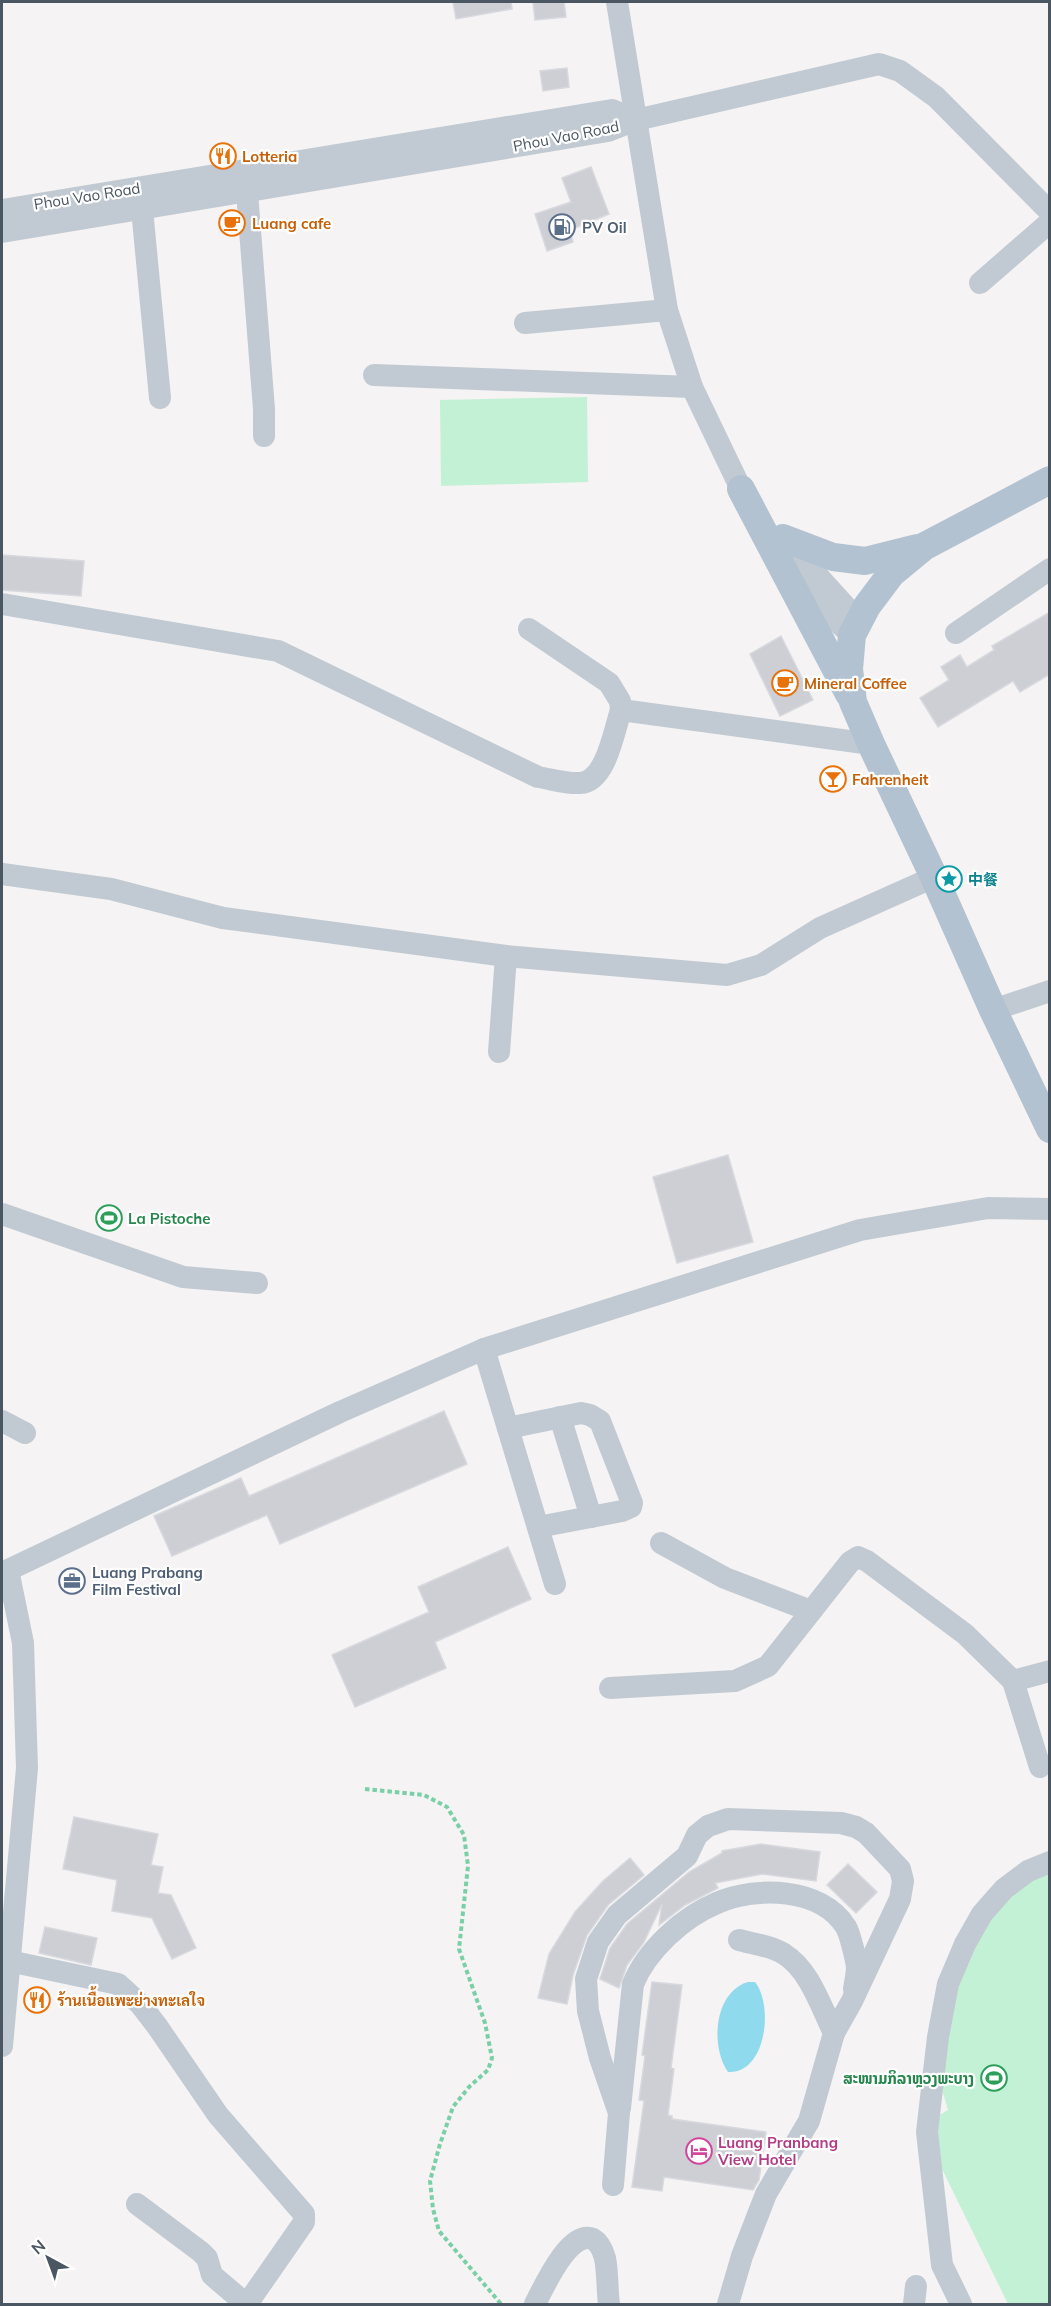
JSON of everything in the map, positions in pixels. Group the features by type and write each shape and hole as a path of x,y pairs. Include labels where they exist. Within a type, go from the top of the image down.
{"main road":[{"path":"783,538 833,558 866,561 925,546 1047,488"},
{"path":"741,489 853,702 993,1010 1050,1129"},
{"path":"853,702 849,669 856,626 876,591 891,574 925,546"}],"street":[{"path":"617,2 667,310 692,387 741,489 809,592 832,618 856,626"},
{"path":"636,120 879,64 900,71 936,97 1050,212"},
{"name":"Phou Vao Road","path":"2,210 612,110 636,120"},
{"name":"Phou Vao Road","path":"2,232 608,130 636,120"},
{"path":"247,192 264,410 264,436"},
{"path":"142,209 160,398"},
{"path":"980,283 1050,222"},
{"path":"525,323 667,310"},
{"path":"374,375 692,387"},
{"path":"741,489 845,606 856,626"},
{"path":"956,633 1050,569"},
{"path":"2,604 278,651 538,777 581,783 593,779 602,770 621,710 620,701 609,683 529,629"},
{"path":"621,710 871,744"},
{"path":"2,874 111,889 223,918 506,956 727,975 761,965 820,928 934,877"},
{"path":"499,1052 506,956"},
{"path":"993,1010 1050,991"},
{"path":"2,2046 27,1768 24,1643 5,1571 340,1412 484,1349 860,1230 988,1208 1050,1209"},
{"path":"2,1214 183,1277 257,1283"},
{"path":"484,1349 555,1584"},
{"path":"508,1428 581,1413 590,1414 600,1421 632,1503 631,1507 622,1511 538,1527"},
{"path":"560,1417 591,1517"},
{"path":"2,1421 25,1433"},
{"path":"661,1543 725,1578 811,1611"},
{"path":"610,1688 735,1681 768,1666 849,1562 858,1557 867,1560 965,1634 1013,1681 1040,1767"},
{"path":"1013,1681 1050,1671"},
{"path":"619,2112 600,2058 588,2011 586,1979 597,1941 617,1915 687,1856 697,1835 708,1826 728,1819 841,1823 856,1827 866,1833 900,1869 903,1881 900,1899 852,2001 834,2033 809,2121 766,2194 742,2256 728,2304"},
{"path":"961,2304 942,2265 927,2132 938,2037 948,1984 981,1914 1004,1889 1028,1871 1050,1862"},
{"path":"614,2185 619,2112 633,1984 649,1954 689,1919 717,1903 747,1894 786,1893 814,1899 847,1928 857,1968 852,2001"},
{"path":"739,1940 783,1953 794,1961 804,1972 834,2033"},
{"path":"9,1961 118,1984 140,2004 158,2026 218,2115 304,2214 304,2222 246,2304 212,2275 207,2258 201,2252 137,2204"},
{"path":"535,2304 563,2255 577,2241 586,2238 600,2245 605,2259 609,2304"}],"path":[{"path":"365,1789 423,1795 447,1808 464,1834 468,1866 459,1949 485,2023 492,2058 488,2070 453,2106 430,2181 433,2209 439,2231 501,2304"}],"green space":[{"path":"587,397 588,482 441,486 440,400"},
{"name":"ສະໜາມກິລາຫຼວງພະບາງ","path":"1049,1871 1049,2304 1008,2304 921,2126 948,2110 929,2045 982,1914"}],"water":[{"path":"748,1982 755,1982 761,1993 765,2022 763,2037 751,2062 741,2070 728,2072 719,2048 718,2021 728,1997"}],"building":[{"path":"453,2 511,2 512,9 456,19"},
{"path":"533,2 564,2 566,17 535,20"},
{"path":"567,68 569,87 543,91 540,71"},
{"path":"591,167 609,214 570,230 573,242 547,251 535,214 571,202 562,178"},
{"path":"2,555 84,561 81,596 2,590"},
{"path":"1050,612 1050,674 1020,692 1013,681 938,727 920,698 949,680 941,667 960,655 967,667 994,650 992,646"},
{"path":"781,636 813,700 780,716 750,654"},
{"path":"728,1155 753,1242 677,1263 653,1177"},
{"path":"444,1411 467,1464 280,1544 267,1515 172,1556 154,1516 241,1478 249,1496"},
{"path":"508,1547 531,1599 435,1642 446,1668 355,1707 332,1655 429,1612 418,1587"},
{"path":"74,1817 158,1834 151,1865 163,1867 158,1893 171,1895 196,1948 172,1959 152,1918 112,1911 117,1880 63,1869"},
{"path":"761,1844 820,1852 816,1881 762,1874 715,1883 718,1888 685,1905 659,1925 662,1904 644,1942 627,1965 619,1988 600,1979 610,1948 627,1924 689,1872 722,1851"},
{"path":"630,1858 644,1875 608,1905 587,1935 573,1975 567,2004 538,1998 549,1954 575,1912 603,1881"},
{"path":"848,1864 877,1892 856,1913 827,1885"},
{"path":"45,1927 97,1938 91,1965 39,1953"},
{"path":"652,1982 682,1985 671,2068 674,2069 668,2115 672,2116 672,2119 766,2132 759,2180 753,2190 664,2177 662,2191 632,2187 644,2101 639,2100 645,2056 642,2055"}],"place":[{"name":"Lotteria","path":"223,156"},
{"name":"Luang cafe","path":"232,223"},
{"name":"PV Oil","path":"562,227"},
{"name":"Mineral Coffee","path":"785,683"},
{"name":"Fahrenheit","path":"833,779"},
{"name":"中餐","path":"949,879"},
{"name":"La Pistoche","path":"109,1218"},
{"name":"Luang Prabang Film Festival","path":"72,1581"},
{"name":"ร้านเนื้อแพะย่างทะเลใจ","path":"37,2000"},
{"name":"ສະໜາມກິລາຫຼວງພະບາງ","path":"994,2078"},
{"name":"Luang Pranbang View Hotel","path":"699,2151"}]}
